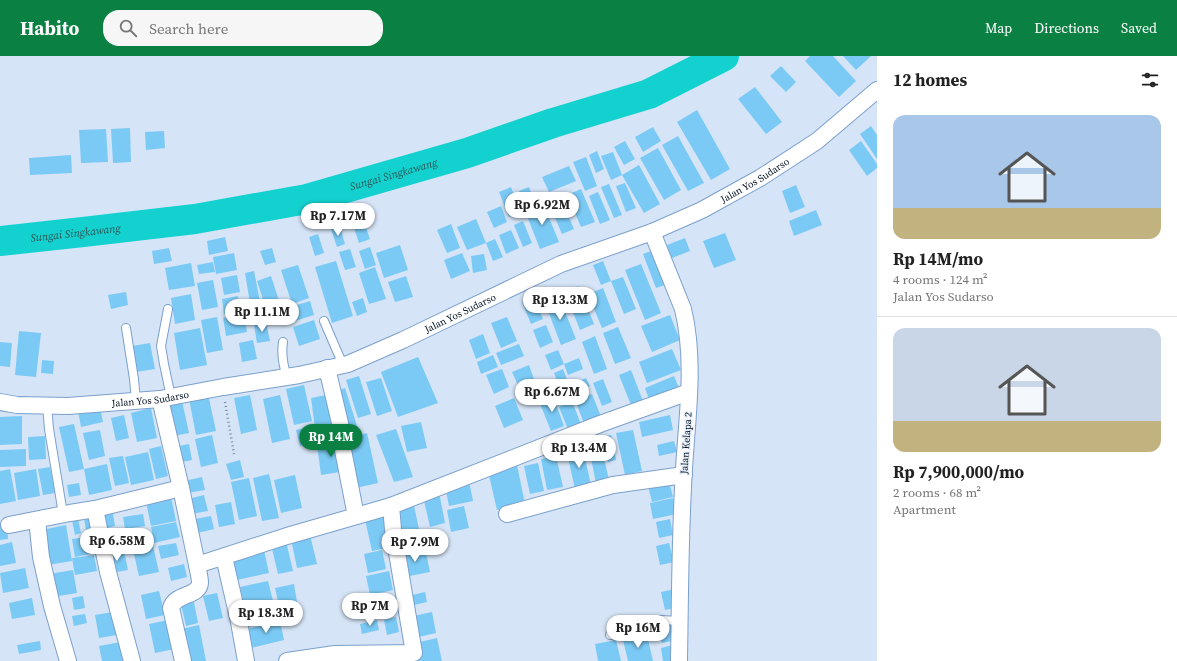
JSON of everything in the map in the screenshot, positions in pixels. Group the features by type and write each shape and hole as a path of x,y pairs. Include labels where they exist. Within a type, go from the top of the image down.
{"street":[{"name":"Jalan Yos Sudarso","path":"0,402 17,405 68,406 166,398 222,387 287,377 343,365 403,340 561,264 652,232 702,210 760,178 817,141 877,90"},
{"name":"Jalan Kelapa 2","path":"652,232 684,309 689,347 689,392 684,475 679,661"},
{"path":"327,368 340,422 341,440 356,516"},
{"path":"197,564 391,506 600,424 689,392"},
{"path":"166,398 181,488 200,585 198,589 176,600 172,604 171,608 183,661"},
{"path":"507,514 613,485 684,475"},
{"path":"9,525 63,514 96,510 181,488"},
{"path":"287,661 336,654 415,657 393,528 391,506"},
{"path":"96,510 108,572 132,661"},
{"path":"37,520 41,557 52,606 68,661"},
{"path":"224,557 239,622 246,661"}],"lane":[{"path":"166,398 164,364 161,346 168,309"},
{"path":"324,321 343,365"},
{"path":"126,328 136,401"},
{"path":"283,342 281,352 282,362 287,377"},
{"path":"48,405 48,429 63,514"},
{"path":"610,635 627,636 660,620 680,621"}],"path":[{"path":"222,387 234,454"}],"building":[{"path":"810,56 833,56 856,81 839,97 805,61"},
{"path":"843,56 871,56 856,70"},
{"path":"781,66 796,82 786,92 770,76"},
{"path":"755,87 782,122 766,134 738,99"},
{"path":"697,110 730,169 711,180 677,122"},
{"path":"871,126 877,135 877,159 860,134"},
{"path":"653,127 661,141 643,152 635,137"},
{"path":"130,128 131,162 113,163 111,129"},
{"path":"106,129 108,162 81,163 79,130"},
{"path":"164,131 165,148 146,150 145,132"},
{"path":"678,136 704,183 688,191 662,145"},
{"path":"625,141 635,159 624,165 614,147"},
{"path":"861,141 877,164 877,168 867,176 849,150"},
{"path":"658,148 681,190 664,200 640,158"},
{"path":"597,151 604,169 596,173 589,155"},
{"path":"613,152 622,175 611,180 601,156"},
{"path":"71,155 72,173 30,175 29,158"},
{"path":"586,157 597,186 585,191 573,162"},
{"path":"639,165 660,204 644,213 622,175"},
{"path":"569,166 576,181 549,192 542,177"},
{"path":"625,183 636,208 626,212 616,186"},
{"path":"609,184 622,215 614,218 601,187"},
{"path":"796,185 805,207 790,213 782,191"},
{"path":"511,187 521,212 509,217 499,192"},
{"path":"529,187 534,200 524,204 519,191"},
{"path":"581,189 595,222 581,227 567,195"},
{"path":"598,192 610,220 600,224 589,196"},
{"path":"562,202 574,229 562,234 550,206"},
{"path":"543,203 559,242 540,249 525,211"},
{"path":"501,206 507,222 494,228 487,212"},
{"path":"816,210 822,225 794,236 789,221"},
{"path":"476,219 486,243 467,250 457,227"},
{"path":"523,221 532,243 523,247 514,225"},
{"path":"364,222 370,239 359,243 353,225"},
{"path":"451,224 460,248 447,253 437,230"},
{"path":"340,227 345,244 337,247 331,229"},
{"path":"511,230 519,248 506,254 499,235"},
{"path":"725,233 736,260 714,268 703,241"},
{"path":"318,234 324,253 315,256 309,237"},
{"path":"225,237 228,251 209,255 207,241"},
{"path":"685,238 690,251 672,258 667,245"},
{"path":"495,239 503,257 493,261 486,243"},
{"path":"400,245 408,270 384,278 376,253"},
{"path":"370,247 376,265 365,269 359,251"},
{"path":"169,248 172,261 154,264 152,251"},
{"path":"272,248 276,262 265,265 260,251"},
{"path":"350,249 356,267 345,270 339,252"},
{"path":"654,250 668,284 656,288 643,254"},
{"path":"234,253 237,270 216,274 213,257"},
{"path":"462,253 470,271 451,279 444,260"},
{"path":"484,254 487,270 473,273 471,256"},
{"path":"336,261 353,316 332,323 315,267"},
{"path":"603,261 611,281 601,285 593,265"},
{"path":"213,262 215,272 199,274 197,265"},
{"path":"191,263 195,286 169,290 165,268"},
{"path":"641,264 661,313 645,320 625,270"},
{"path":"298,265 309,298 292,304 281,270"},
{"path":"375,267 386,299 369,304 359,273"},
{"path":"254,271 261,307 251,309 245,273"},
{"path":"237,275 240,292 224,295 221,278"},
{"path":"271,276 283,313 269,318 257,281"},
{"path":"406,276 413,297 395,302 388,282"},
{"path":"623,277 636,309 624,314 611,281"},
{"path":"213,280 218,307 202,310 197,283"},
{"path":"579,286 594,324 580,330 565,292"},
{"path":"603,288 616,322 602,328 588,294"},
{"path":"126,292 128,305 111,309 108,295"},
{"path":"191,294 195,320 175,324 171,298"},
{"path":"238,296 240,311 224,314 222,299"},
{"path":"534,297 543,319 531,324 522,302"},
{"path":"559,297 576,339 561,345 545,303"},
{"path":"363,298 367,312 357,316 352,302"},
{"path":"310,301 314,315 295,321 290,307"},
{"path":"244,314 247,332 226,336 223,318"},
{"path":"670,315 680,340 652,352 641,326"},
{"path":"217,317 223,350 207,353 201,320"},
{"path":"507,317 517,341 501,348 491,323"},
{"path":"314,320 320,339 299,346 293,327"},
{"path":"266,322 270,341 257,343 254,325"},
{"path":"546,325 553,342 540,348 533,330"},
{"path":"618,327 631,358 615,364 603,333"},
{"path":"200,328 207,365 180,370 174,333"},
{"path":"19,331 41,333 36,377 15,375"},
{"path":"483,334 490,353 476,359 469,340"},
{"path":"595,336 607,369 594,374 582,342"},
{"path":"253,340 257,359 242,362 239,343"},
{"path":"0,342 12,343 10,367 0,366"},
{"path":"150,343 155,369 136,372 132,346"},
{"path":"519,344 524,356 501,365 496,353"},
{"path":"672,349 681,370 647,383 639,362"},
{"path":"558,350 564,364 551,370 545,355"},
{"path":"493,355 498,367 481,374 477,362"},
{"path":"418,357 438,403 398,417 381,372"},
{"path":"579,358 583,369 568,375 564,364"},
{"path":"42,360 54,361 53,374 41,373"},
{"path":"529,365 534,379 518,385 512,372"},
{"path":"502,369 509,387 494,394 486,375"},
{"path":"563,369 573,395 564,399 554,373"},
{"path":"631,370 643,401 631,405 619,375"},
{"path":"359,376 371,414 358,418 346,380"},
{"path":"674,376 680,390 650,402 645,388"},
{"path":"381,378 392,411 377,416 366,382"},
{"path":"586,378 590,386 576,392 573,384"},
{"path":"603,379 612,402 602,406 593,383"},
{"path":"544,383 548,394 530,401 526,390"},
{"path":"304,385 312,421 294,425 286,389"},
{"path":"345,388 359,432 349,435 335,392"},
{"path":"208,394 216,431 196,435 189,399"},
{"path":"331,394 341,438 317,443 311,398"},
{"path":"592,394 602,419 585,426 575,400"},
{"path":"250,395 257,430 241,434 234,398"},
{"path":"280,395 290,439 272,443 263,399"},
{"path":"553,396 564,426 551,431 539,401"},
{"path":"514,398 523,420 504,428 495,406"},
{"path":"182,401 189,433 173,436 166,404"},
{"path":"572,401 582,427 569,432 559,407"},
{"path":"100,407 103,422 81,427 78,411"},
{"path":"151,408 157,438 137,442 131,413"},
{"path":"124,415 129,438 116,441 111,418"},
{"path":"670,415 673,430 642,437 639,422"},
{"path":"22,416 22,444 0,445 0,417"},
{"path":"421,422 427,448 407,452 401,426"},
{"path":"74,424 84,469 69,472 59,427"},
{"path":"313,426 316,443 300,446 296,430"},
{"path":"396,429 413,477 394,482 376,435"},
{"path":"100,430 105,456 89,460 83,433"},
{"path":"633,430 642,471 625,475 616,433"},
{"path":"367,433 378,483 351,489 342,440"},
{"path":"212,435 218,463 201,467 195,439"},
{"path":"611,435 616,460 608,462 602,437"},
{"path":"45,436 46,459 29,460 28,437"},
{"path":"340,441 346,471 321,475 317,445"},
{"path":"674,441 677,452 659,456 657,445"},
{"path":"189,444 192,460 182,462 179,446"},
{"path":"601,445 609,480 596,483 589,448"},
{"path":"161,446 168,476 156,479 149,449"},
{"path":"26,449 26,466 0,467 0,450"},
{"path":"583,449 591,485 575,489 567,453"},
{"path":"148,452 154,480 131,485 125,457"},
{"path":"123,456 129,483 115,486 109,458"},
{"path":"556,456 563,487 547,490 541,459"},
{"path":"240,460 244,477 231,480 226,464"},
{"path":"538,463 544,491 530,494 524,466"},
{"path":"107,464 112,490 89,495 84,469"},
{"path":"517,465 525,504 497,510 488,471"},
{"path":"50,467 55,493 43,495 38,469"},
{"path":"10,469 16,501 0,504 0,471"},
{"path":"36,469 40,496 18,500 14,473"},
{"path":"269,474 279,518 262,521 253,478"},
{"path":"295,475 302,508 281,513 274,480"},
{"path":"202,477 205,490 187,493 184,481"},
{"path":"249,478 257,516 239,520 231,482"},
{"path":"668,478 673,497 652,502 647,482"},
{"path":"469,481 473,501 449,506 445,486"},
{"path":"79,483 81,495 69,497 67,485"},
{"path":"170,492 176,521 151,526 145,497"},
{"path":"439,492 445,523 430,527 423,496"},
{"path":"204,495 208,511 191,514 188,499"},
{"path":"673,498 677,514 653,519 650,503"},
{"path":"413,501 420,534 403,538 396,505"},
{"path":"231,502 235,524 219,527 215,505"},
{"path":"464,506 469,528 451,532 447,510"},
{"path":"112,508 115,526 107,528 104,509"},
{"path":"91,511 95,534 87,535 83,513"},
{"path":"383,511 391,547 372,551 364,515"},
{"path":"77,514 81,533 75,535 71,515"},
{"path":"143,514 145,526 125,529 123,517"},
{"path":"211,516 214,529 193,534 190,520"},
{"path":"670,519 673,535 659,538 656,522"},
{"path":"176,522 180,537 154,543 151,527"},
{"path":"7,524 8,539 0,540 0,525"},
{"path":"66,525 72,561 48,565 42,530"},
{"path":"118,528 121,544 106,547 103,530"},
{"path":"310,535 317,564 297,568 291,539"},
{"path":"92,536 95,553 75,557 72,539"},
{"path":"420,536 423,547 404,551 402,540"},
{"path":"286,541 293,571 278,574 271,544"},
{"path":"12,542 16,563 0,566 0,545"},
{"path":"176,543 179,555 161,559 158,546"},
{"path":"669,543 674,562 660,565 656,546"},
{"path":"153,546 159,572 139,576 133,550"},
{"path":"425,548 430,572 404,577 400,554"},
{"path":"264,550 269,573 237,580 232,557"},
{"path":"382,550 386,569 368,573 364,554"},
{"path":"124,551 128,570 111,573 106,555"},
{"path":"94,555 97,571 75,575 72,558"},
{"path":"184,564 187,577 171,581 168,568"},
{"path":"25,568 29,588 3,593 0,573"},
{"path":"73,570 77,593 53,597 49,574"},
{"path":"389,571 393,590 370,595 366,576"},
{"path":"268,581 274,605 246,611 240,587"},
{"path":"294,584 297,602 279,606 275,588"},
{"path":"675,589 679,607 665,610 661,592"},
{"path":"159,591 165,615 146,619 141,595"},
{"path":"425,592 427,602 410,606 408,596"},
{"path":"217,593 223,618 209,621 203,596"},
{"path":"83,596 85,608 74,610 72,598"},
{"path":"193,597 198,623 186,626 180,600"},
{"path":"32,598 35,615 12,619 9,603"},
{"path":"373,598 376,612 368,614 365,600"},
{"path":"113,612 117,635 99,638 95,615"},
{"path":"432,612 436,633 414,638 409,617"},
{"path":"85,614 87,623 74,626 72,616"},
{"path":"396,617 399,632 387,635 384,620"},
{"path":"168,620 174,649 155,653 149,624"},
{"path":"377,620 379,630 362,634 360,624"},
{"path":"280,621 284,640 251,648 247,629"},
{"path":"672,624 676,640 662,643 658,627"},
{"path":"199,625 206,661 184,661 177,630"},
{"path":"647,635 653,661 628,661 623,640"},
{"path":"437,638 442,661 418,661 415,643"},
{"path":"616,640 621,661 598,661 595,644"},
{"path":"40,641 41,650 19,654 17,645"},
{"path":"121,642 124,661 102,661 99,646"},
{"path":"673,645 677,661 663,661 661,648"}],"waterway":[{"name":"Sungai Singkawang","path":"0,241 195,219 307,199 467,153 553,123 649,94 724,56"}]}
